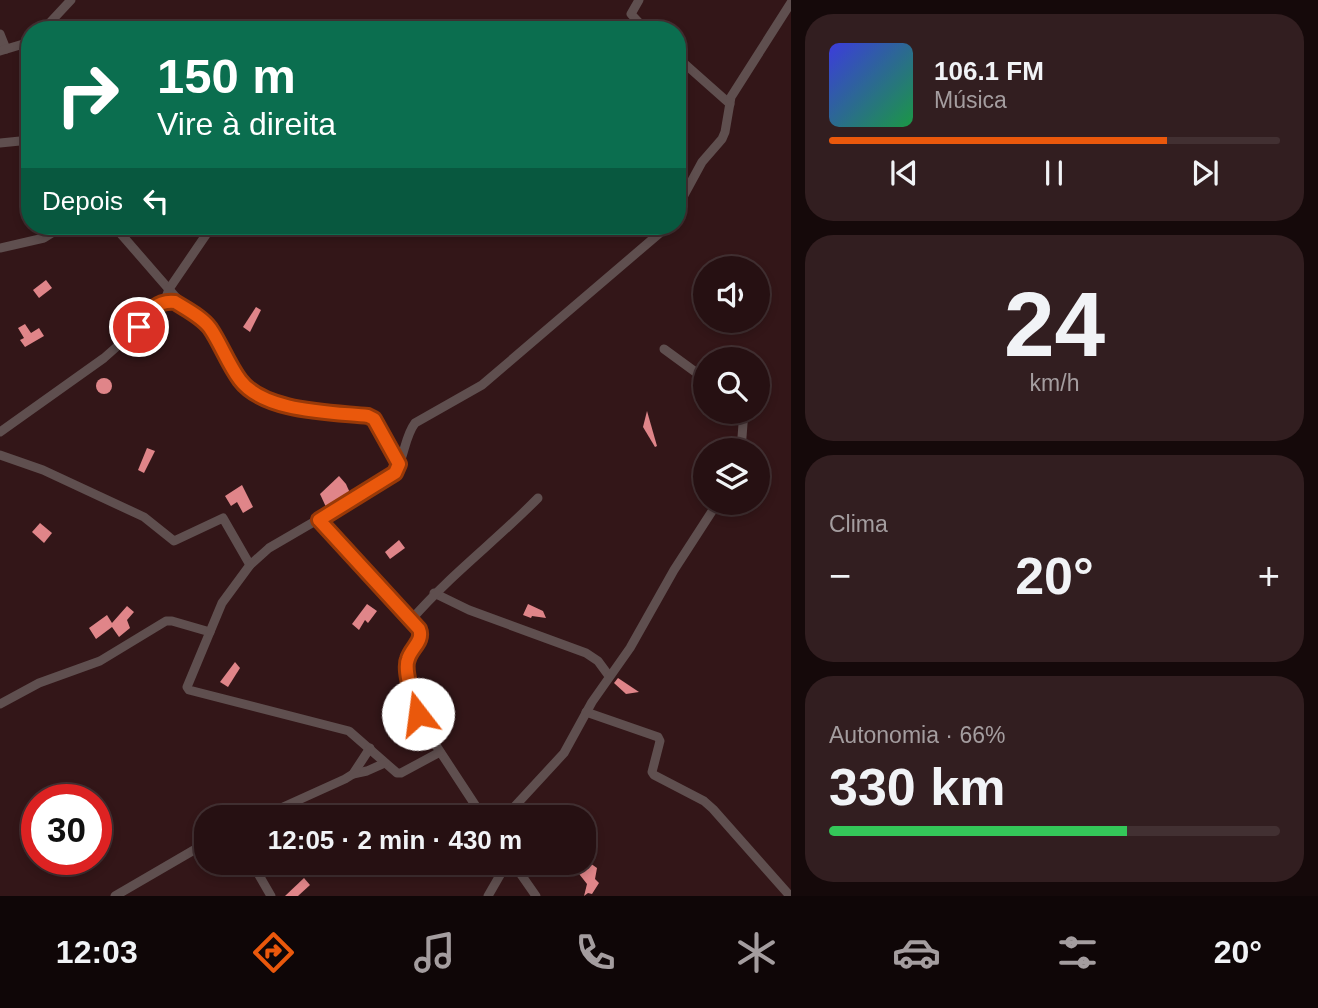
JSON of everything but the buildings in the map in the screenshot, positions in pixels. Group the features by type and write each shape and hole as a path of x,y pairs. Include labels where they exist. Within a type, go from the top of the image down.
{"street":[{"path":"51,21 71,0"},
{"path":"638,21 631,14 639,0"},
{"path":"686,191 702,162 726,132 731,97 791,1"},
{"path":"0,34 3,50 21,45"},
{"path":"686,65 730,104"},
{"path":"0,143 21,141"},
{"path":"0,248 49,235"},
{"path":"122,235 187,310"},
{"path":"164,303 169,289 206,235"},
{"path":"440,752 397,773 349,731 187,689 222,603 250,565 269,548 391,477 399,464 409,431 415,423 482,385 657,235"},
{"path":"0,432 104,358 139,327 146,314 155,306 175,302 209,326 248,389 281,405 368,416 374,419 399,464"},
{"path":"664,349 693,370"},
{"path":"0,455 43,470 144,517 174,541 223,518 250,565"},
{"path":"411,620 434,593 510,527 538,498"},
{"path":"516,805 564,753 586,712 630,648 680,560 709,515"},
{"path":"319,520 421,634 408,658 409,685 418,714 475,805"},
{"path":"434,593 469,610 586,653 598,661 609,676"},
{"path":"0,704 39,683 100,661 166,621 210,632"},
{"path":"586,712 658,737 660,741 652,772 654,775 704,801 713,809 790,896"},
{"path":"353,774 370,748"},
{"path":"287,805 353,774 385,763"},
{"path":"115,896 194,850"},
{"path":"258,875 271,896"},
{"path":"488,896 500,875"},
{"path":"521,875 536,896"}],"route":[{"path":"139,327 146,314 155,306 175,302 209,326 240,380 248,389 263,398 281,405 374,419 399,464 395,473 319,520 419,629 421,634 407,664 409,685 418,714"}]}
